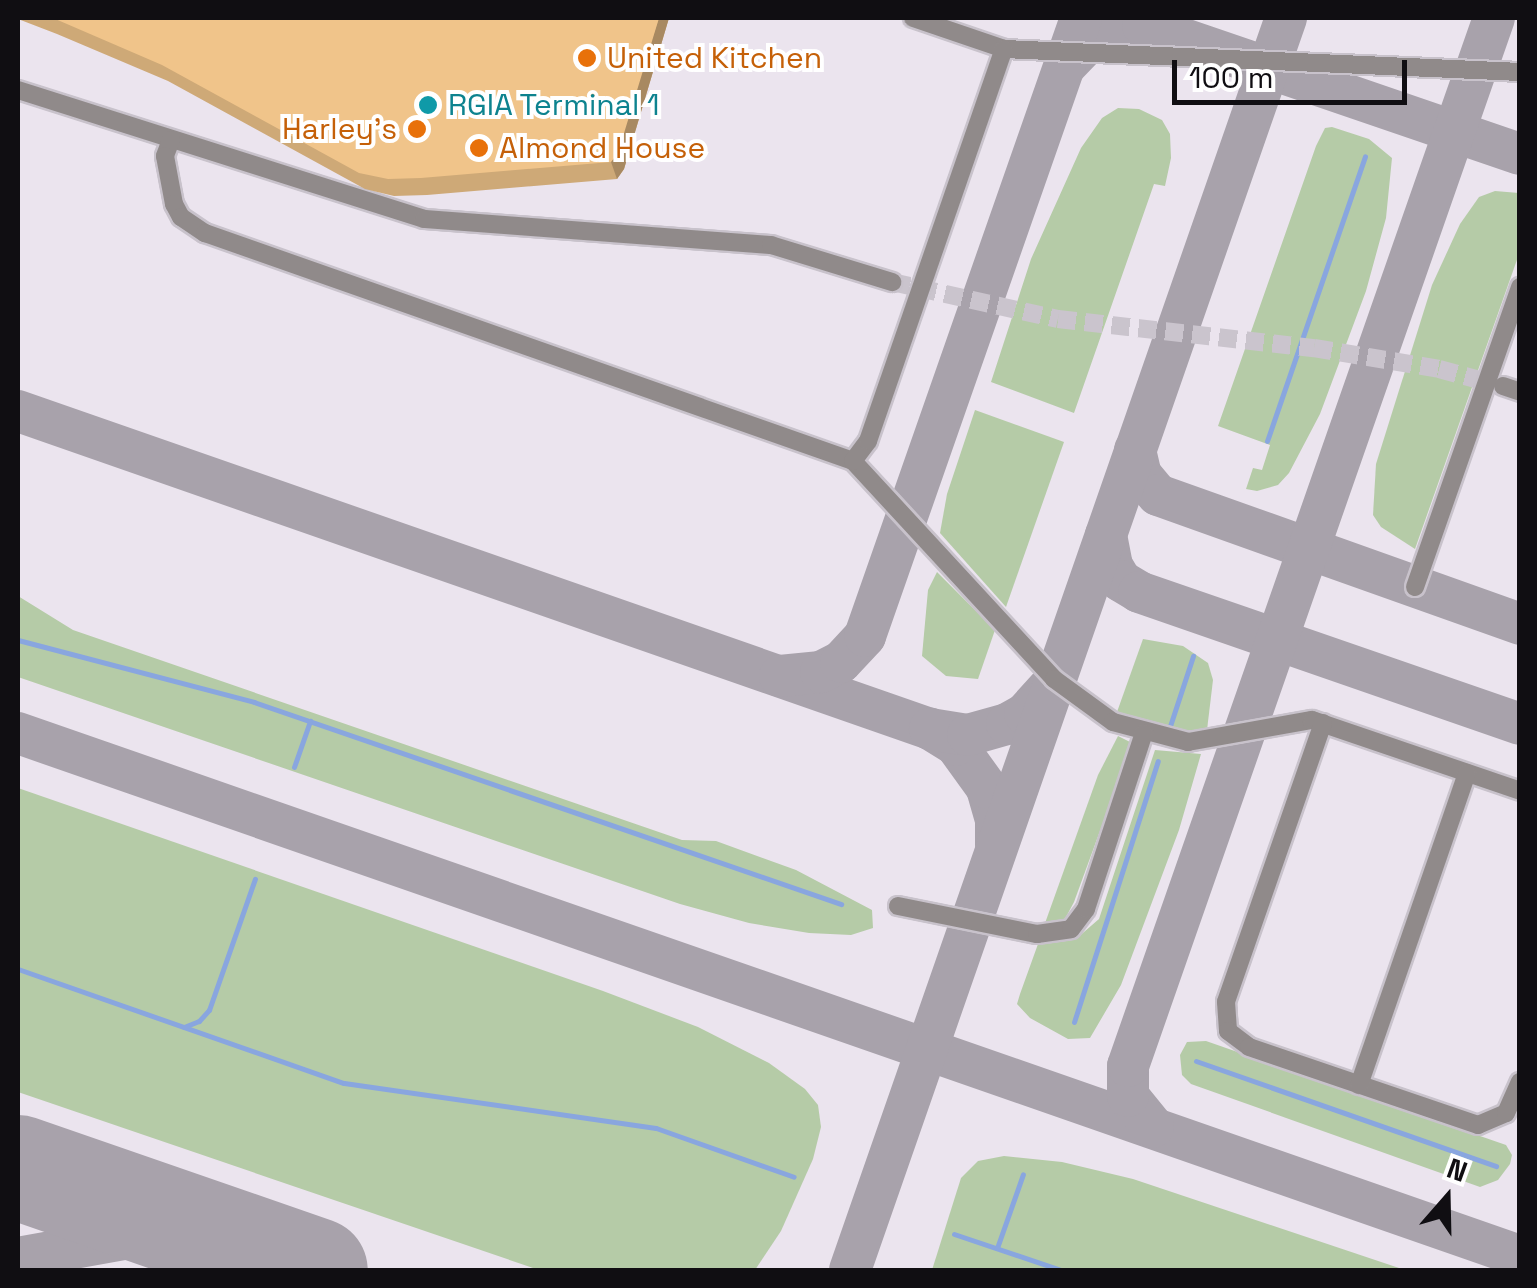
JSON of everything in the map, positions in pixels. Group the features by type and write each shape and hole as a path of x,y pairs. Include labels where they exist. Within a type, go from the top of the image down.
{"lane":[{"path":"913,18 1004,49 1520,72"},
{"path":"854,461 868,441 1004,49"},
{"path":"18,90 424,219 771,245 892,282"},
{"path":"171,140 165,156 174,204 181,216 205,233 854,461 1054,679 1113,722 1188,742 1298,719 1323,723 1520,791"},
{"path":"1415,587 1520,287"},
{"path":"1323,723 1226,1002 1224,1022 1238,1042 1478,1126 1506,1113 1520,1082"},
{"path":"898,906 1037,934 1071,930 1086,909 1144,733"},
{"path":"1359,1085 1467,773"}],"green space":[{"path":"1118,108 1139,109 1162,120 1170,134 1171,158 1165,186 1154,184 1074,413 991,382 1031,259 1081,148 1102,118"},
{"path":"1325,128 1369,139 1392,158 1386,218 1366,291 1320,414 1289,473 1278,485 1257,491 1246,489 1253,468 1262,470 1270,445 1218,426 1316,146"},
{"path":"1495,191 1519,193 1519,254 1415,549 1381,527 1373,515 1376,464 1432,285 1460,224 1479,197"},
{"path":"975,410 1064,442 1006,607 940,533 947,494"},
{"path":"937,572 995,630 978,679 946,676 922,656 928,590"},
{"path":"18,596 73,630 682,840 716,841 796,870 872,910 873,928 851,935 809,933 749,923 680,904 18,677"},
{"path":"1143,639 1183,646 1208,663 1213,680 1207,730 1168,731 1117,712"},
{"path":"1118,736 1130,742 1130,749 1074,902 1065,919 1044,926 1098,775"},
{"path":"1155,750 1201,754 1179,830 1121,985 1090,1038 1068,1039 1030,1018 1017,1004 1020,994 1038,944 1077,938 1099,919"},
{"path":"18,788 603,991 698,1027 769,1063 805,1089 818,1105 821,1127 813,1159 781,1231 755,1270 539,1270 18,1092"},
{"path":"1206,1041 1506,1145 1512,1155 1510,1164 1498,1180 1480,1187 1191,1084 1182,1075 1180,1055 1187,1042"},
{"path":"1004,1156 1062,1162 1133,1179 1405,1270 932,1270 961,1178 978,1161"}],"building":[{"name":"RGIA Terminal 1","path":"53,18 659,18 618,153 611,162 388,179 359,173 162,65"}],"waterway":[{"path":"1267,441 1365,156"},
{"path":"18,640 254,702 841,904"},
{"path":"1170,726 1193,656"},
{"path":"294,767 310,721"},
{"path":"1074,1022 1158,761"},
{"path":"184,1027 199,1021 209,1010 255,879"},
{"path":"18,969 344,1083 656,1128 794,1177"},
{"path":"1196,1061 1496,1166"},
{"path":"997,1248 1023,1174"},
{"path":"954,1234 1061,1270"}],"taxiway":[{"path":"780,676 821,672 841,662 865,636 1081,18"},
{"path":"850,1270 1286,18"},
{"path":"1153,1127 1128,1096 1128,1066 1494,18"},
{"path":"1067,64 1095,35 1113,27 1143,25 1520,154"},
{"path":"18,411 930,729"},
{"path":"1135,450 1141,475 1158,495 1520,624"},
{"path":"1106,535 1112,566 1121,581 1139,592 1520,724"},
{"path":"996,845 996,820 987,788 956,745 930,729 968,735 1007,724 1025,714 1049,687"},
{"path":"18,733 1520,1256"},
{"path":"18,1258 190,1227 211,1241 238,1270"}],"runway":[{"path":"18,1167 315,1270"}],"tunnel":[{"path":"892,282 1058,319 1314,348 1439,369 1498,385"}],"place":[{"name":"United Kitchen","path":"587,58"},
{"name":"RGIA Terminal 1","path":"428,105"},
{"name":"Harley’s","path":"417,129"},
{"name":"Almond House","path":"479,148"}]}
